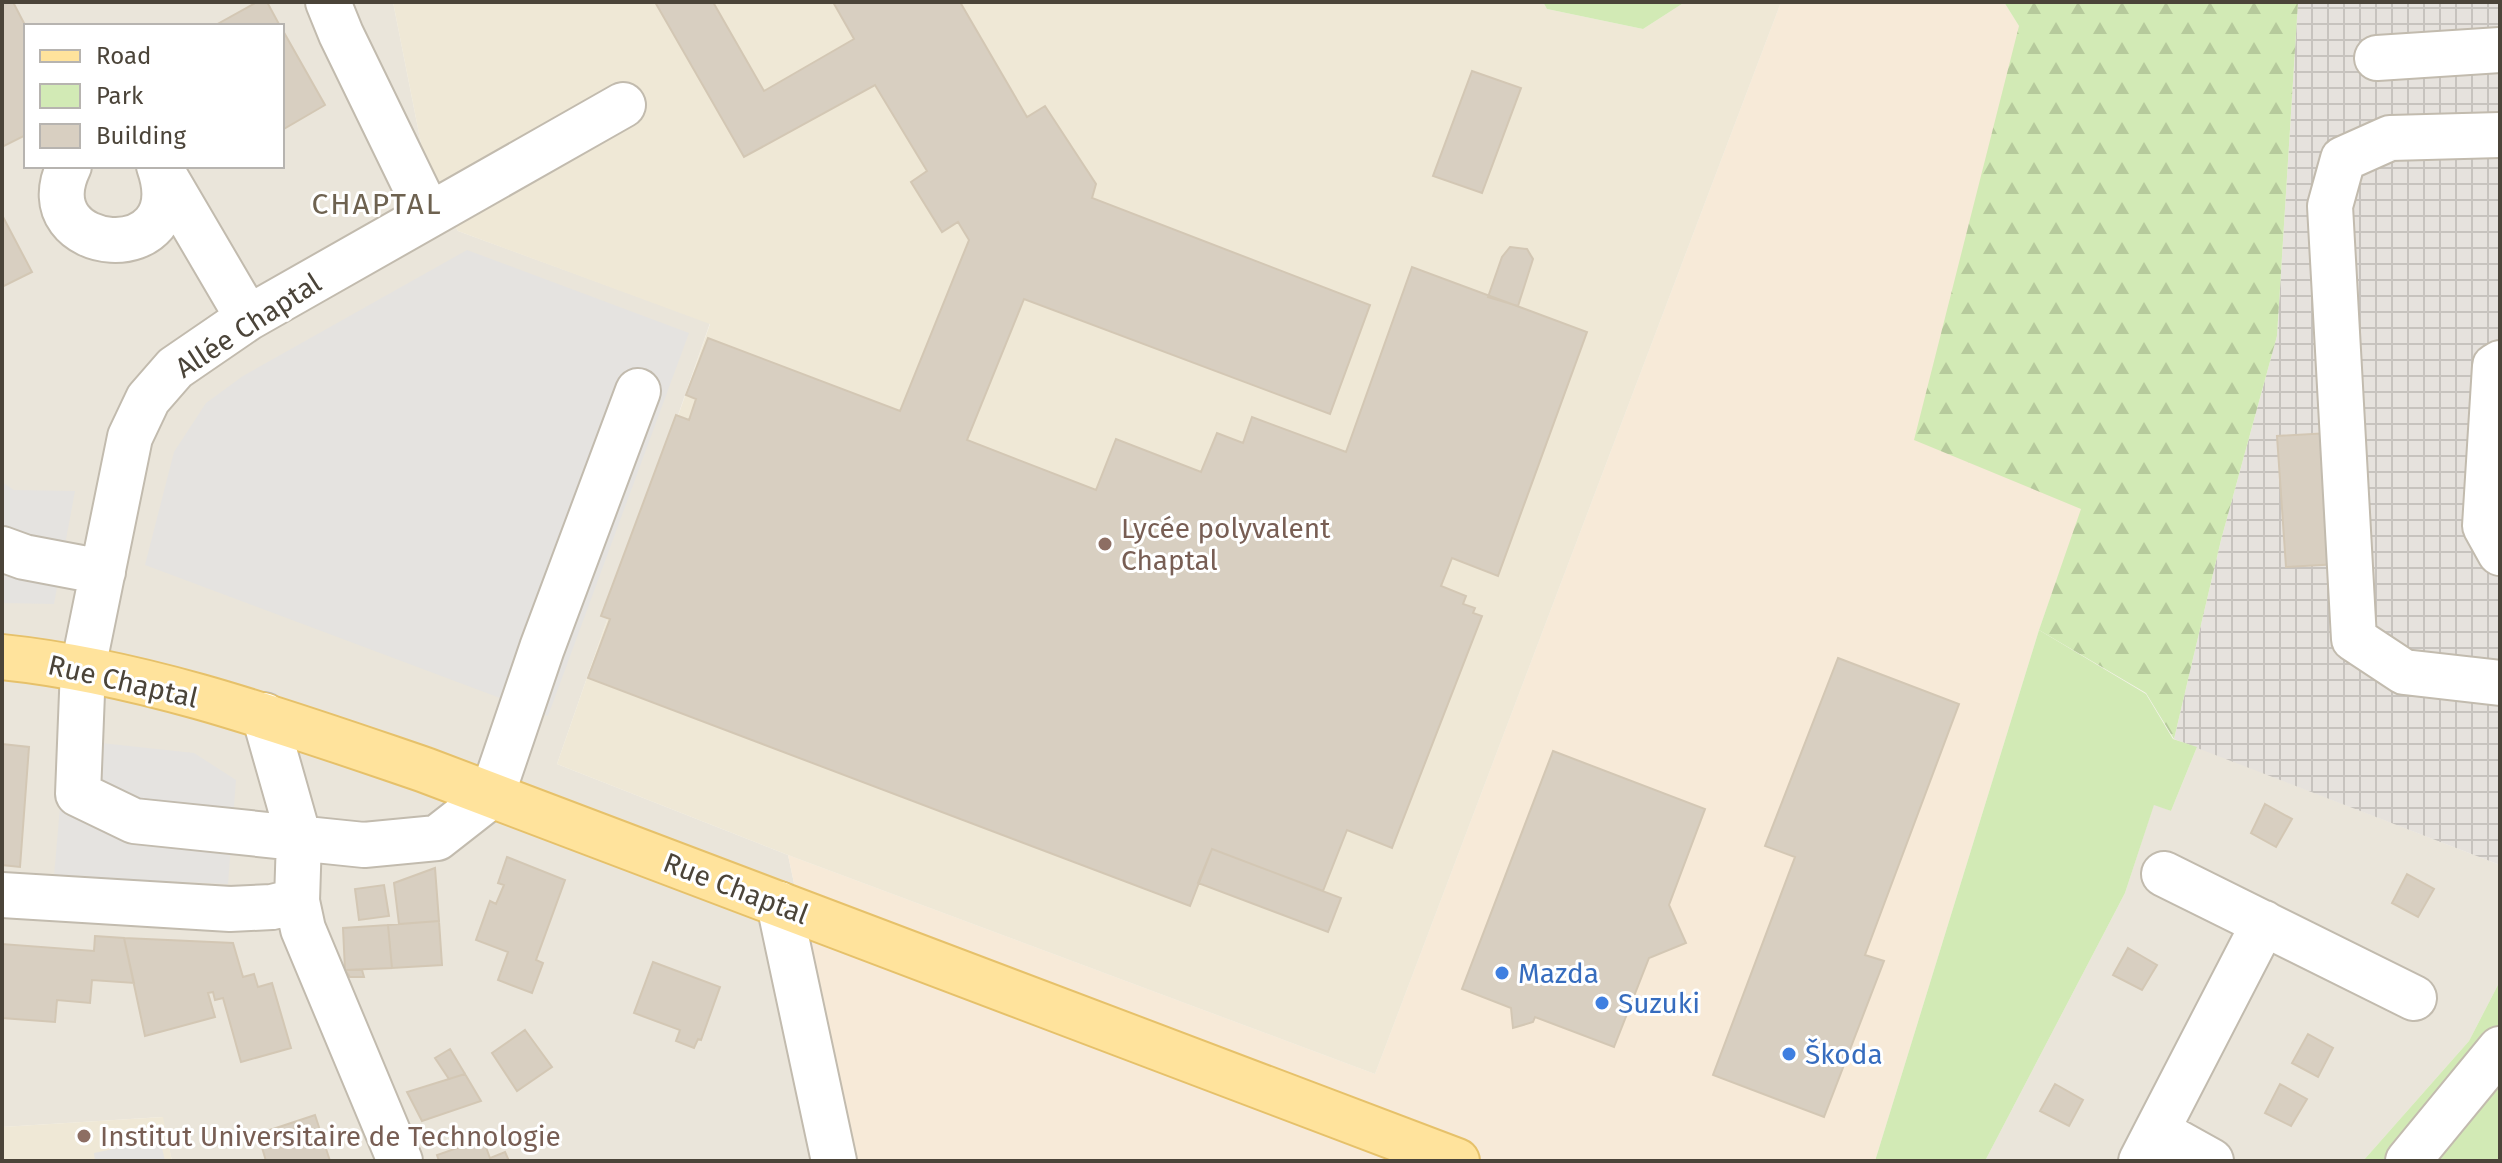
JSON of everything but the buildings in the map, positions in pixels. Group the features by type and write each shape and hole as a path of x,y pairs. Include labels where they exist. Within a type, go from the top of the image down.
{"main road":[{"name":"Rue Chaptal","path":"2,657 83,668 264,715 425,770 1457,1161"}],"street":[{"path":"328,2 429,215"},
{"path":"2377,58 2500,50"},
{"name":"Allée Chaptal","path":"299,838 134,821 78,794 83,668 130,437 148,399 175,368 248,318 623,105"},
{"path":"2500,135 2390,138 2343,159 2330,206 2354,639 2404,672 2500,683"},
{"path":"68,168 62,192 65,208 74,223 87,235 102,241 119,242 135,237 160,214 165,198 160,168"},
{"path":"160,168 248,318"},
{"path":"2500,363 2495,366 2485,526 2500,553"},
{"path":"299,838 364,845 437,838 492,795 542,648 638,391"},
{"path":"2,549 24,557 103,572"},
{"path":"264,715 299,838 297,901 303,929 400,1161"},
{"path":"2164,874 2414,998"},
{"path":"2,895 230,909 272,907 297,901"},
{"path":"779,904 834,1161"},
{"path":"2211,1161 2149,1146 2264,923"},
{"path":"2408,1161 2500,1049"}],"shaded area":[{"path":"2,2 393,2 427,174 458,231 710,323 557,764 788,855 853,1161 172,1161 162,1117 2,1127"},
{"name":"Lycée polyvalent Chaptal","path":"393,2 1543,2 1547,9 1643,29 1685,2 1781,2 1375,1074 788,855 557,764 710,324 458,231 427,174"},
{"path":"1781,2 2004,2 2019,26 2082,509 2039,630 1875,1161 853,1161 788,855 1375,1074"},
{"path":"2298,2 2500,2 2500,865 2174,739 2221,540 2277,336"},
{"path":"467,250 689,333 548,716 145,565 174,452 206,403 243,376"},
{"path":"2,482 14,490 75,491 54,604 2,603"},
{"path":"101,743 194,753 236,780 228,884 54,876 62,784"},
{"path":"2197,747 2500,865 2500,981 2469,1041 2363,1161 1985,1161 2125,893 2154,804 2171,811"},
{"name":"Institut Universitaire de Technologie","path":"163,1117 172,1161 2,1161 2,1127"},
{"path":"160,1139 165,1161 95,1161 94,1153"}],"green space":[{"path":"1543,2 1685,2 1643,29 1547,9"},
{"path":"2004,2 2298,2 2277,336 2221,540 2174,739 2146,693 2039,630 2081,509 1914,440 2019,26"},
{"path":"2039,630 2146,694 2173,739 2197,747 2171,811 2154,805 2125,893 1985,1161 1875,1161"},
{"path":"2500,981 2500,1161 2363,1161 2469,1041"}],"place":[{"name":"Lycée polyvalent Chaptal","path":"1105,544"},
{"name":"Mazda","path":"1502,973"},
{"name":"Suzuki","path":"1602,1003"},
{"name":"Škoda","path":"1789,1054"},
{"name":"Institut Universitaire de Technologie","path":"84,1136"}],"district":[{"name":"CHAPTAL","path":"377,204"}]}
